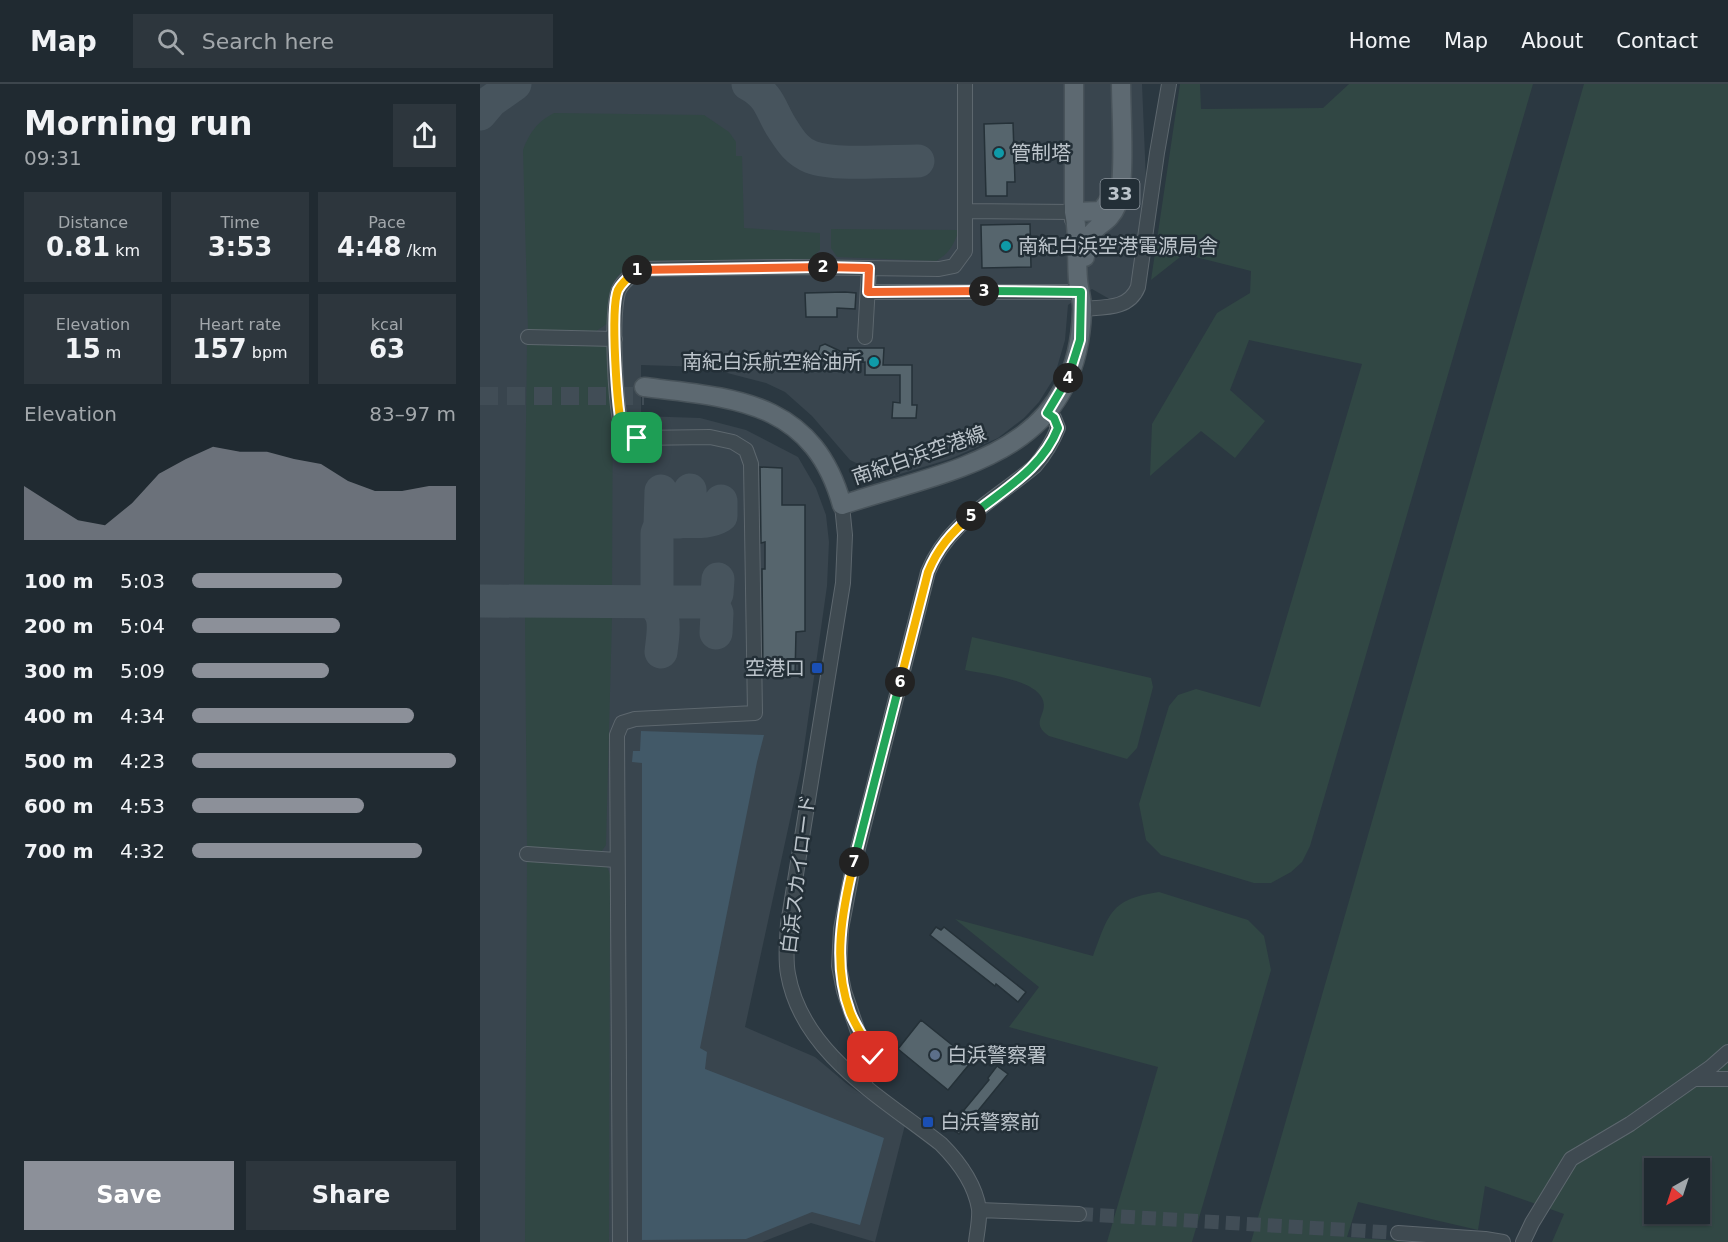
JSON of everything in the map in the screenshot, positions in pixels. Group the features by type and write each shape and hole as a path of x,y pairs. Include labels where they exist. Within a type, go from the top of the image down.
{"main road":[{"name":"南紀白浜空港線","path":"1074,84 1074,212 1077,224 1078,282 1082,300"},
{"name":"南紀白浜空港線","path":"644,392 716,395 734,398 765,410 796,430 827,467 842,506 959,468 995,454 1025,436 1047,413 1072,370 1078,352 1087,240 1092,232 1112,215 1120,195 1121,84"},
{"path":"1074,212 1097,212 1104,208 1112,198 1121,162"}],"street":[{"path":"620,1242 617,735 622,723 635,719 755,713 751,464 746,450 733,442 717,438 637,438 623,433 619,419 615,339 618,290 628,277 640,269 939,269 954,266 965,251 965,84"},
{"path":"868,292 1061,291 1082,300 1123,304 1138,287 1156,153 1169,84"},
{"path":"965,211 1074,212 1068,282 1061,291"},
{"path":"866,338 869,268"},
{"path":"528,337 615,339"},
{"path":"863,1084 873,1067 873,1057 858,1032 844,991 839,966 841,929 852,872 928,572 943,542 983,506 1026,474 1043,456 1058,428 1054,418 1047,413"},
{"name":"白浜スカイロード","path":"842,506 845,535 843,583 799,843 788,924 787,959 791,986 810,1029 842,1067 941,1144 955,1159 971,1185 979,1210 976,1242"},
{"path":"526,854 616,860"},
{"path":"1523,1242 1571,1159 1630,1124 1711,1067 1728,1052"},
{"path":"1692,1079 1728,1078"},
{"path":"979,1210 1079,1214"},
{"path":"1398,1233 1503,1242"}],"shaded area":[{"path":"480,84 1142,84 1146,181 1134,283 1129,294 1113,301 1092,289 1068,305 1065,340 1054,378 1039,402 1024,418 998,438 950,459 887,478 850,460 812,416 785,392 766,383 704,367 641,365 641,416 700,418 746,430 798,457 816,488 826,515 829,542 827,586 801,769 745,1027 815,1057 847,1084 905,1125 875,1242 811,1223 762,1242 480,1242"}],"green space":[{"path":"1180,84 1200,84 1201,109 1323,108 1349,84 1533,84 1310,846 1302,862 1291,872 1271,883 1254,883 1161,855 1146,840 1139,804 1169,706 1178,695 1196,689 1260,707 1362,364 1249,340 1230,390 1265,421 1235,458 1201,431 1150,476 1152,424 1217,313 1250,293 1251,271 1184,254 1151,280"},
{"path":"1584,84 1728,84 1728,1242 1552,1242 1564,1214 1485,1186 1478,1230 1358,1202 1347,1237 1411,1242 1251,1242"},
{"path":"554,113 704,115 729,132 736,142 736,156 742,156 744,228 820,233 820,250 810,259 637,261 627,267 615,280 610,295 608,323 592,334 528,331 523,150 535,128"},
{"path":"831,229 959,230 951,248 936,261 837,257 831,248"},
{"path":"527,342 599,344 608,348 613,357 612,590 524,586"},
{"path":"525,616 612,617 606,845 601,852 591,855 527,850"},
{"path":"972,637 1151,678 1153,687 1137,748 1127,759 1049,736 1040,726 1044,704 1037,692 1029,686 1007,678 965,670"},
{"path":"527,860 595,864 607,867 610,874 609,1242 525,1242"},
{"path":"1159,892 1248,920 1264,936 1271,970 1192,1242 1107,1242 1158,1067 1009,1027 1039,987 955,919 1093,956 1108,919 1121,904 1130,899"}],"water":[{"path":"641,731 764,735 700,1048 707,1052 705,1069 884,1138 860,1225 812,1212 746,1239 642,1240 642,763 632,762 633,751 640,751"}],"building":[{"name":"管制塔","path":"1013,123 1015,182 1007,182 1007,196 986,196 984,124"},
{"name":"南紀白浜空港電源局舎","path":"1030,224 1031,267 982,268 981,225"},
{"path":"805,293 856,293 855,309 837,308 837,317 806,317"},
{"path":"825,344 840,351 829,360 823,360 818,354 820,346"},
{"path":"848,348 884,348 883,365 912,365 912,405 917,405 916,418 892,418 893,402 900,403 900,375 865,375 865,362 848,363"},
{"path":"760,467 782,468 782,505 805,505 805,631 796,632 795,676 763,676 762,569 765,569 765,542 761,543"},
{"path":"936,927 941,930 944,927 1026,992 1018,1002 930,935"},
{"name":"白浜警察署","path":"921,1020 972,1061 948,1090 898,1049"},
{"path":"997,1066 1008,1074 959,1134 950,1127 989,1080 988,1078"}],"taxiway":[{"path":"480,114 491,101 515,84"},
{"path":"748,84 766,99 792,143 811,157 848,162 918,161"},
{"path":"680,522 690,508 690,490"},
{"path":"660,525 661,491"},
{"path":"661,652 662,616 655,605 648,601 655,597 657,590 657,533 660,525 714,519 721,516 721,501"},
{"path":"480,601 706,602 713,600 717,594 718,579"},
{"path":"706,602 714,606 717,613 716,633"}],"tunnel":[{"path":"480,396 644,396"},
{"path":"1079,1214 1398,1233"}],"place":[{"name":"管制塔","path":"999,153"},
{"name":"南紀白浜空港電源局舎","path":"1006,246"},
{"name":"南紀白浜航空給油所","path":"874,362"},
{"name":"空港口","path":"817,668"},
{"name":"白浜警察署","path":"935,1055"},
{"name":"白浜警察前","path":"928,1122"}],"route":[{"path":"637,438 623,433 619,419 615,339 618,290 628,277 640,269 869,268 868,292 1081,292 1081,330 1078,352 1066,382 1047,413 1054,418 1058,428 1053,442 1035,466 983,506 943,542 928,572 852,872 841,929 839,966 844,991 858,1032 873,1057"}]}
